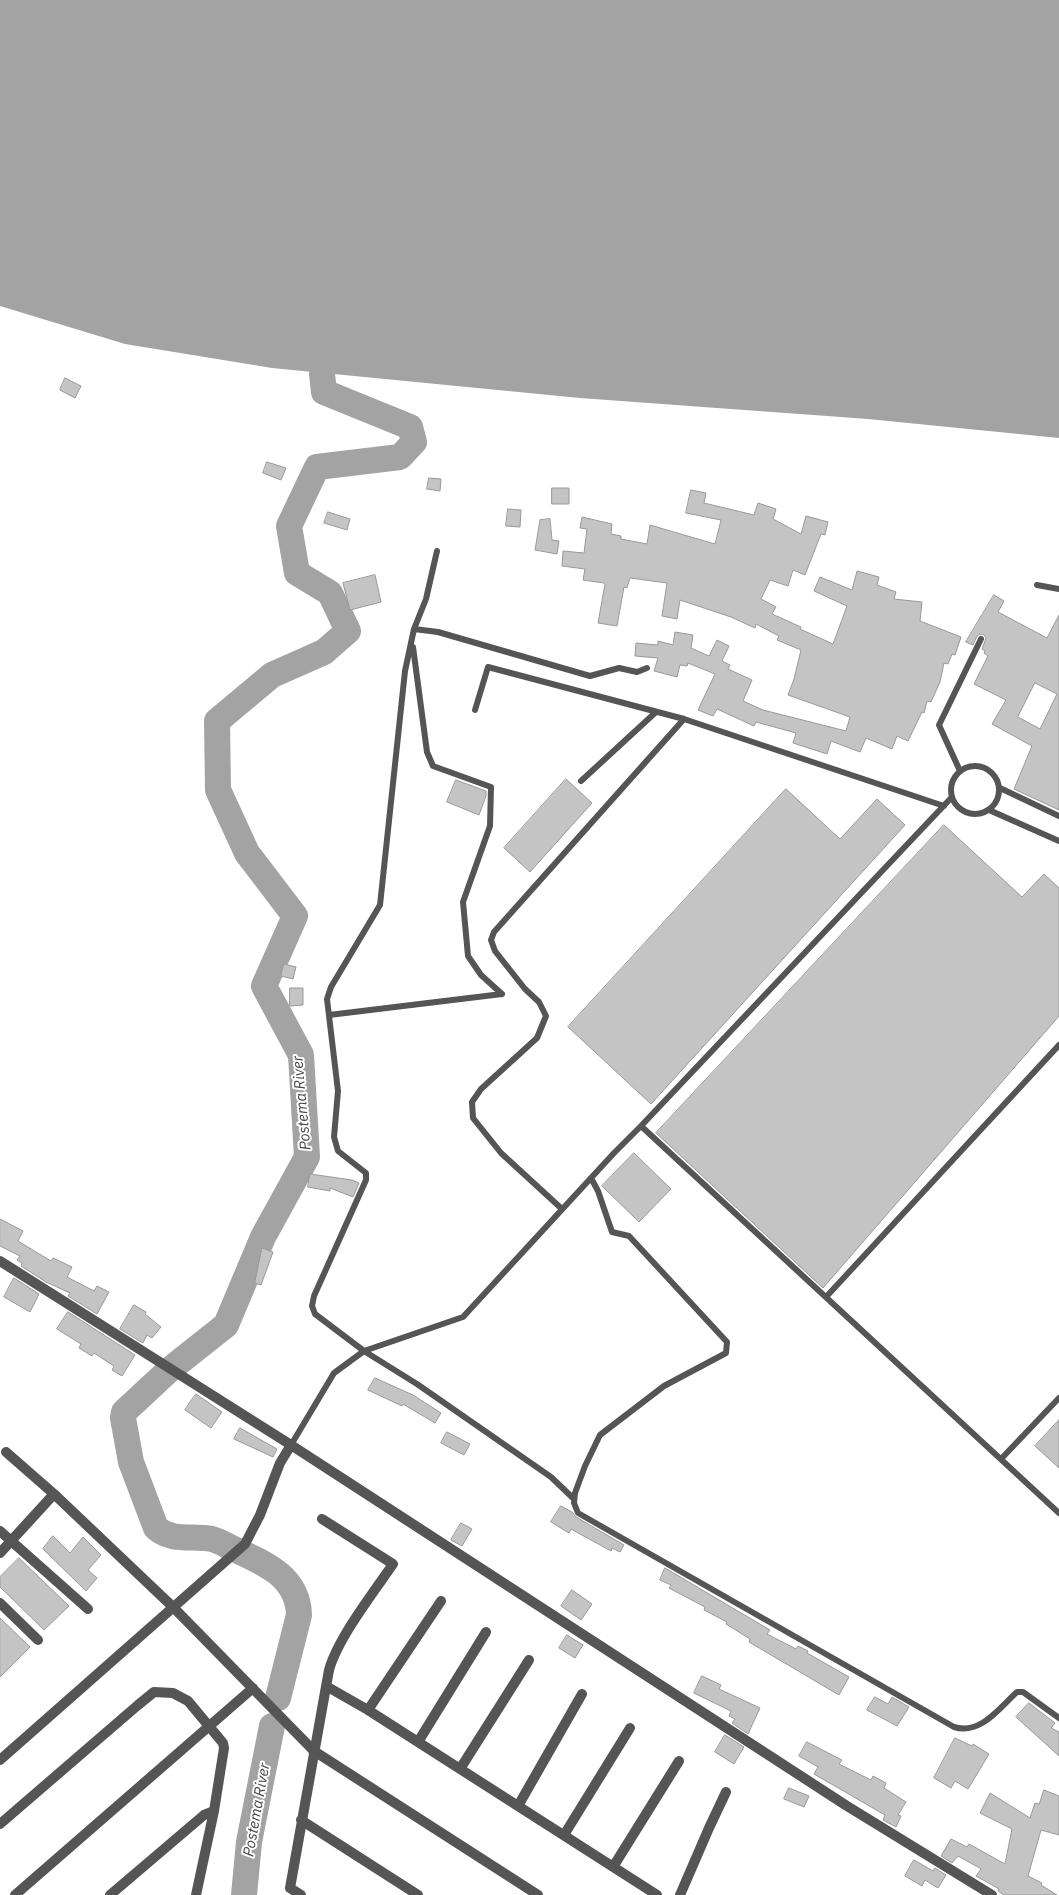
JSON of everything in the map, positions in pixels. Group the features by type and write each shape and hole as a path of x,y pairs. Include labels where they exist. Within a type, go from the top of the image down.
{"street":[{"path":"0,1261 290,1445 847,1806 992,1895"},
{"path":"0,1760 245,1544 260,1515 280,1463 290,1445"},
{"path":"6,1452 54,1494 173,1608 314,1751 538,1895"},
{"path":"0,1553 54,1494"},
{"path":"301,1895 289,1891 331,1662 342,1640 393,1564 322,1519"},
{"path":"0,1531 88,1609"},
{"path":"368,1710 441,1601"},
{"path":"0,1603 38,1640"},
{"path":"418,1742 486,1632"},
{"path":"460,1769 528,1660"},
{"path":"326,1686 368,1710 657,1895"},
{"path":"15,1895 253,1688"},
{"path":"0,1824 138,1704 154,1692 173,1692 188,1701 210,1725 219,1736 224,1748 214,1811 196,1895"},
{"path":"518,1806 582,1694"},
{"path":"564,1836 630,1728"},
{"path":"613,1867 680,1761"},
{"path":"680,1895 708,1828 726,1792"},
{"path":"110,1895 204,1815 214,1811"},
{"path":"301,1820 418,1895"}],"lane":[{"path":"437,551 426,599 414,629 405,671 380,905 331,987 327,999 338,1091 334,1137 338,1151 366,1173 366,1180 314,1296 312,1306 316,1314 364,1351 417,1384 551,1477 574,1499"},
{"path":"1036,585 1059,589"},
{"path":"414,629 438,632 590,676 619,668 637,672 647,668"},
{"path":"960,770 939,725 981,639"},
{"path":"329,1015 502,994 481,975 468,956 463,902 490,826 491,787 433,766 426,752 412,641"},
{"path":"475,710 488,667 684,719 944,806"},
{"path":"581,782 656,712"},
{"path":"562,1209 501,1153 473,1118 472,1102 482,1089 537,1038 546,1016 539,1002 525,989 495,951 491,940 494,932 684,719"},
{"path":"982,766 994,774 1000,788 997,800 989,810 975,815 961,810 952,797 952,783 960,770 966,767 982,766"},
{"path":"1000,788 1059,816"},
{"path":"290,1445 334,1373 364,1351 463,1317 591,1178 952,797"},
{"path":"989,810 1059,841"},
{"path":"826,1298 1059,1045"},
{"path":"641,1126 1059,1513"},
{"path":"591,1178 598,1191 612,1232 628,1236 726,1342 726,1353 664,1386 600,1435 585,1466 574,1499 575,1508 578,1513 954,1727 969,1730 982,1725 1017,1692 1022,1692 1059,1718"},
{"path":"1001,1459 1059,1398"}],"shaded area":[{"path":"0,0 1059,0 1059,438 868,419 580,398 272,368 125,344 0,306"}],"building":[{"path":"65,378 81,386 75,398 60,390"},
{"path":"267,462 286,468 281,480 263,473"},
{"path":"429,478 441,479 440,491 427,489"},
{"path":"552,488 569,488 569,504 552,504"},
{"path":"691,490 706,493 704,503 754,515 758,503 776,509 773,519 801,534 806,516 828,522 825,535 821,534 805,575 793,570 788,586 770,580 761,599 776,607 772,614 833,644 847,606 814,591 820,577 852,590 857,571 879,577 877,585 896,592 894,599 922,602 920,621 961,637 955,655 952,654 948,664 944,663 940,682 931,702 927,701 924,713 922,712 908,741 897,736 892,749 866,738 860,752 831,741 827,754 793,743 796,733 756,722 754,726 717,709 713,716 698,710 715,674 688,663 687,666 680,665 677,677 654,671 658,658 635,656 636,643 658,645 658,641 673,645 675,632 693,635 691,648 709,656 717,640 729,646 722,661 730,665 728,669 752,680 743,701 763,710 846,731 850,717 788,695 801,650 777,640 779,636 756,624 755,628 731,617 680,600 677,619 662,616 667,583 630,578 627,588 624,587 617,626 598,623 605,584 583,580 585,569 562,566 563,551 584,553 587,529 580,528 582,517 612,524 611,534 621,536 621,539 647,544 650,525 715,544 721,520 686,513"},
{"path":"508,509 521,510 520,527 506,526"},
{"path":"328,512 350,519 347,530 324,523"},
{"path":"550,519 552,540 559,541 557,554 535,550 540,520"},
{"path":"375,575 381,602 350,610 343,583"},
{"path":"994,595 1004,601 998,612 1047,638 1059,615 1059,810 1014,789 1032,746 992,724 1006,700 974,684 988,656 982,649 986,638 984,635 980,634 977,636 973,645 966,642","holes":["1035,683 1057,694 1040,729 1018,717"]},
{"path":"566,779 592,803 530,872 504,848"},
{"path":"456,780 486,791 479,815 447,802"},
{"path":"786,789 840,839 877,799 905,825 651,1104 568,1027"},
{"path":"944,825 1022,897 1044,874 1059,888 1059,1016 823,1288 656,1133"},
{"path":"284,964 296,967 293,979 281,976"},
{"path":"290,988 303,988 303,1005 290,1006"},
{"path":"634,1153 671,1189 639,1222 602,1186"},
{"path":"310,1174 352,1180 359,1183 353,1197 330,1188 330,1191 308,1187"},
{"path":"0,1219 23,1231 18,1241 51,1261 53,1258 72,1267 67,1277 94,1291 97,1286 109,1292 97,1314 68,1296 70,1293 46,1282 21,1266 22,1263 17,1260 20,1256 0,1246"},
{"path":"262,1248 273,1252 261,1285 255,1283"},
{"path":"14,1278 39,1294 30,1312 4,1297"},
{"path":"134,1305 146,1312 145,1314 161,1327 152,1338 147,1335 143,1343 120,1329"},
{"path":"68,1312 135,1355 122,1376 112,1370 114,1366 94,1353 92,1356 79,1348 81,1344 57,1329"},
{"path":"375,1378 413,1395 441,1413 435,1423 403,1404 402,1406 368,1390"},
{"path":"196,1394 222,1412 211,1428 185,1410"},
{"path":"1059,1420 1059,1468 1035,1446"},
{"path":"240,1428 277,1449 273,1457 234,1439"},
{"path":"447,1432 470,1444 464,1455 441,1443"},
{"path":"561,1506 624,1545 620,1552 612,1548 611,1551 571,1529 569,1533 551,1522"},
{"path":"461,1523 472,1529 462,1546 451,1540"},
{"path":"53,1536 70,1553 83,1537 101,1555 88,1570 97,1578 86,1591 43,1549"},
{"path":"19,1558 69,1606 44,1630 0,1587 0,1577"},
{"path":"665,1568 770,1630 767,1634 796,1649 798,1646 808,1651 807,1653 849,1677 839,1695 749,1642 750,1639 726,1624 727,1622 704,1610 705,1607 669,1588 671,1585 660,1580"},
{"path":"572,1590 592,1604 581,1620 561,1606"},
{"path":"0,1618 30,1647 0,1677"},
{"path":"567,1635 583,1645 575,1658 559,1648"},
{"path":"702,1676 721,1685 719,1689 760,1708 748,1734 732,1723 735,1719 729,1716 731,1711 694,1693"},
{"path":"875,1697 888,1704 892,1697 909,1707 897,1726 867,1710"},
{"path":"1029,1703 1055,1723 1051,1728 1059,1732 1059,1756 1016,1717"},
{"path":"725,1735 744,1747 734,1764 715,1752"},
{"path":"955,1738 972,1746 973,1744 989,1754 968,1789 955,1781 951,1788 934,1778"},
{"path":"807,1742 842,1760 839,1764 871,1780 873,1776 886,1783 884,1788 906,1802 898,1815 901,1816 896,1827 883,1820 885,1815 814,1774 818,1767 799,1756"},
{"path":"789,1788 809,1796 804,1807 784,1799"},
{"path":"1044,1790 1059,1796 1059,1835 1041,1830 1028,1876 1042,1883 1041,1885 1057,1895 1004,1895 998,1891 999,1889 976,1876 981,1869 978,1867 958,1856 952,1863 941,1856 951,1839 967,1847 969,1844 1005,1864 1012,1829 980,1813 990,1793 1030,1818 1035,1803 1039,1804"},
{"path":"914,1860 933,1871 935,1868 946,1875 938,1888 925,1880 922,1886 905,1876"}],"waterway":[{"name":"Postema River","path":"278,1698 299,1615 293,1591 287,1581 269,1567 221,1543 205,1538 176,1537 156,1528 131,1462 123,1418 124,1412 168,1371 226,1325 263,1237 307,1157 301,1055 264,986 295,916 247,853 218,790 217,721 272,675 324,652 348,631 330,593 297,573 289,526 317,467 400,457 414,442 410,427 324,392 322,374"},
{"name":"Postema River","path":"244,1895 249,1842 272,1726"}]}
